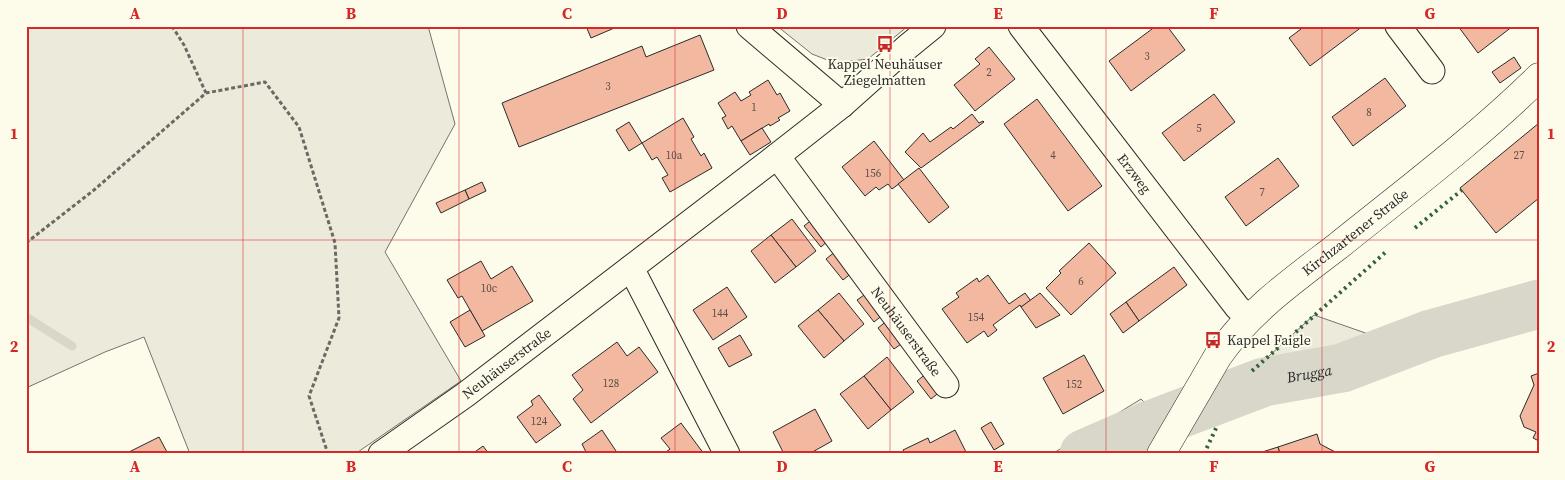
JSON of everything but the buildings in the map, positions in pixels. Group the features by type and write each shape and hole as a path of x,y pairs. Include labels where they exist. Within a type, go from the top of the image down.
{"street":[{"path":"749,26 842,105"},
{"name":"Neuhäuserstraße","path":"381,454 465,395 777,156 842,105 933,26"},
{"name":"Erzweg","path":"1021,26 1237,308 1249,319"},
{"path":"1398,26 1432,71"},
{"name":"Kirchzartener Straße","path":"1162,451 1226,343 1249,319 1279,292 1436,167 1539,77"},
{"name":"Neuhäuserstraße","path":"777,156 946,386"},
{"path":"631,268 727,454"}],"path":[{"path":"172,26 184,45 206,93"},
{"path":"26,242 94,190 206,93 265,82 299,127 335,243 339,318 309,396 328,454"}],"shaded area":[{"path":"26,26 428,26 455,124 385,252 461,381 355,454 190,454 144,337 105,352 26,388"},
{"path":"777,26 908,26 868,59 835,63 812,54"},
{"path":"1539,291 1539,318 1506,316 1383,367 1240,410 1222,419 1247,376 1314,315 1374,336 1501,293"},
{"path":"1141,399 1156,414 1134,454 1052,454"}],"waterway":[{"name":"Brugga","path":"1084,454 1148,426 1264,382 1342,368 1431,334 1539,304"},
{"path":"26,317 72,346"}],"hedge":[{"path":"1415,228 1462,190"},
{"path":"1252,371 1388,250"},
{"path":"1204,454 1217,426"}],"place":[{"name":"Kappel Neuhäuser Ziegelmatten","path":"885,44"},
{"name":"Kappel Faigle","path":"1213,340"}]}
